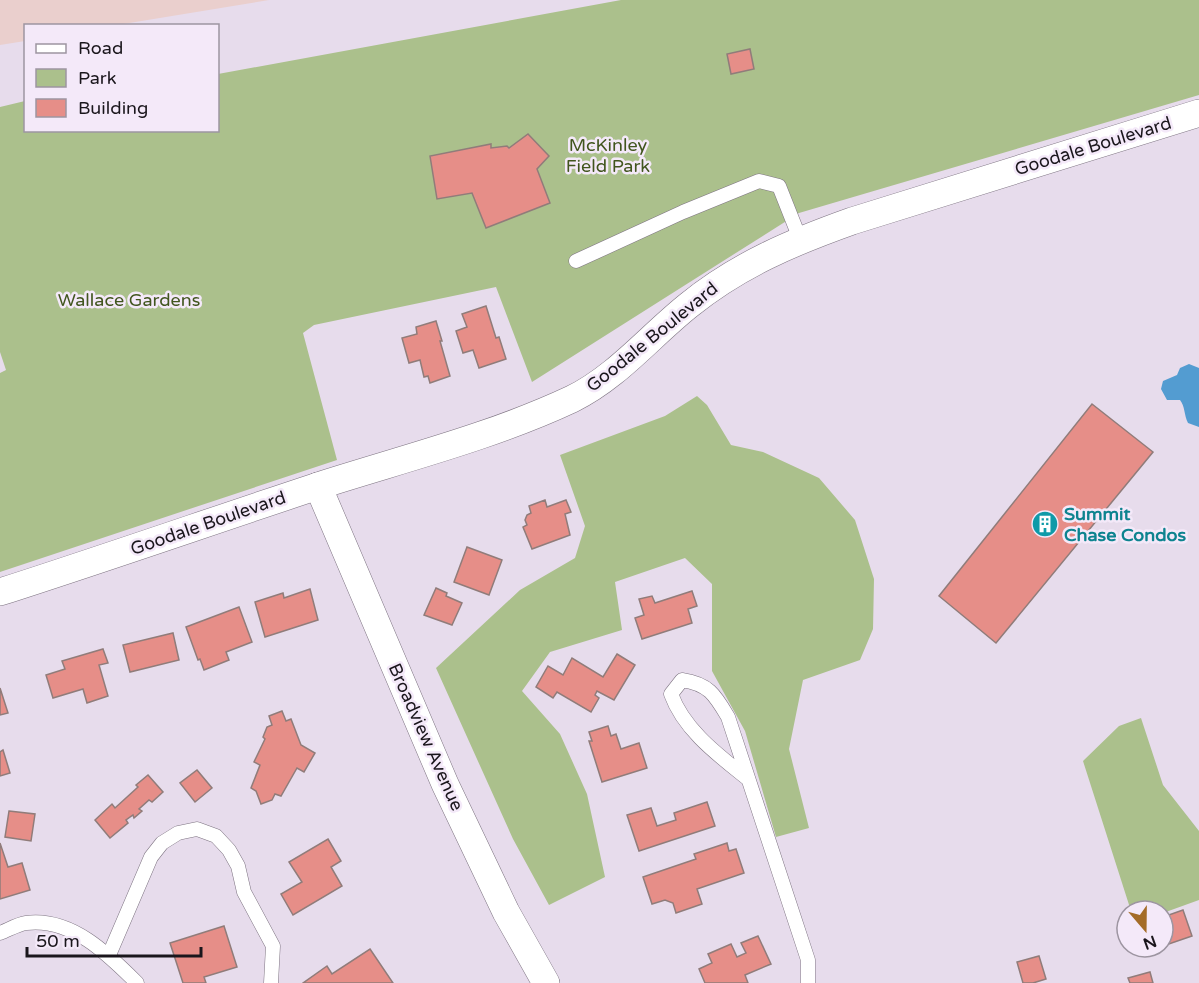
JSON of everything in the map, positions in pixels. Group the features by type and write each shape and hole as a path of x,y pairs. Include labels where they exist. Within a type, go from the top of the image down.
{"street":[{"name":"Goodale Boulevard","path":"0,592 318,486 465,440 574,398 626,362 688,305 731,274 800,239 1199,113"},
{"name":"Broadview Avenue","path":"318,486 445,784 506,912 546,983"}],"lane":[{"path":"576,261 683,212 759,181 779,186 800,239"},
{"path":"748,779 717,754 690,727 676,708 671,694 682,680 697,682 715,694 728,717 808,960 808,983"},
{"path":"109,955 151,857 162,843 178,833 197,829 216,836 229,850 238,867 244,892 273,946 271,983"},
{"path":"0,933 25,923 48,923 70,930 109,955 137,983"}],"shaded area":[{"path":"0,0 269,0 123,24 24,24 24,41 0,45"}],"green space":[{"path":"621,0 1199,0 1199,95 799,213 532,382 496,287 314,325 303,333 337,460 0,572 0,373 6,370 0,352 0,107 24,101 24,132 219,132 219,74"},
{"path":"697,396 707,405 731,445 763,452 819,478 855,520 874,579 873,629 860,660 803,680 789,749 809,828 776,837 745,731 712,671 712,584 685,558 615,582 622,630 550,652 522,691 560,734 587,794 605,877 549,905 513,839 436,668 520,590 575,558 585,526 560,455 665,416"},
{"path":"1141,718 1163,785 1199,831 1199,900 1175,909 1175,899 1127,899 1083,761 1119,726"}],"water":[{"path":"1189,364 1199,368 1199,427 1188,423 1180,400 1167,400 1161,389 1163,381 1177,375 1180,368"}],"building":[{"path":"750,49 754,69 731,74 727,54"},
{"path":"528,134 549,156 537,169 550,203 486,228 472,193 437,199 430,156 491,144 491,148 507,146 509,148"},
{"path":"486,306 496,338 499,337 506,359 479,368 473,350 463,353 456,331 467,327 462,314"},
{"path":"436,321 450,376 430,383 428,376 424,377 420,360 409,363 402,338 417,334 416,327"},
{"name":"Summit Chase Condos","path":"1092,404 1153,452 996,643 939,596"},
{"path":"545,500 547,507 566,500 571,512 565,514 570,535 532,549 523,527 527,525 525,520 527,515 531,513 529,506"},
{"path":"467,547 502,560 489,595 454,582"},
{"path":"436,588 447,593 446,596 462,603 452,625 424,615"},
{"path":"310,589 318,620 265,637 255,602 283,593 284,598"},
{"path":"692,591 697,606 688,609 692,623 642,639 635,618 644,615 639,599 652,596 655,603"},
{"path":"239,607 252,642 226,652 229,660 204,670 186,627"},
{"path":"173,633 179,660 130,672 123,645"},
{"path":"103,649 108,663 99,665 108,696 87,703 83,689 53,698 46,675 65,669 62,661"},
{"path":"617,654 635,665 614,700 597,691 595,695 599,698 591,712 557,692 553,698 536,687 548,666 563,675 572,658 603,677"},
{"path":"0,688 8,713 0,715"},
{"path":"282,711 286,721 291,719 301,745 315,753 304,772 297,768 281,796 275,794 272,800 261,804 256,791 251,788 260,765 254,762 265,739 263,737 267,727 272,725 269,716"},
{"path":"608,726 611,736 616,734 621,749 639,743 647,768 602,782 589,741 592,741 589,732"},
{"path":"3,750 10,773 0,776 0,752"},
{"path":"197,770 212,788 195,802 180,783"},
{"path":"148,775 163,792 152,802 149,800 139,809 142,811 134,818 133,815 126,820 128,823 110,838 95,820 112,804 115,808"},
{"path":"707,802 715,826 639,851 627,815 651,808 657,826 676,820 674,813"},
{"path":"9,811 35,814 31,841 5,837"},
{"path":"328,839 341,861 331,867 342,886 293,915 281,894 302,882 289,862"},
{"path":"0,843 8,867 22,863 30,890 0,899"},
{"path":"727,843 729,851 736,849 744,873 697,889 702,904 676,913 673,903 665,900 652,904 643,877 696,859 694,854"},
{"path":"1183,910 1192,936 1175,942 1175,913"},
{"path":"224,926 237,967 204,977 206,983 183,983 170,943"},
{"path":"758,936 771,964 745,975 748,983 705,983 699,969 712,963 708,954 731,944 737,957 746,953 741,943"},
{"path":"370,949 393,983 303,983 327,966 332,974"},
{"path":"1039,956 1046,979 1023,983 1017,962"},
{"path":"1150,972 1153,983 1130,983 1128,978"}],"place":[{"name":"Summit Chase Condos","path":"1045,524"}],"park label":[{"name":"McKinley Field Park","path":"608,155"},
{"name":"Wallace Gardens","path":"129,300"}]}
